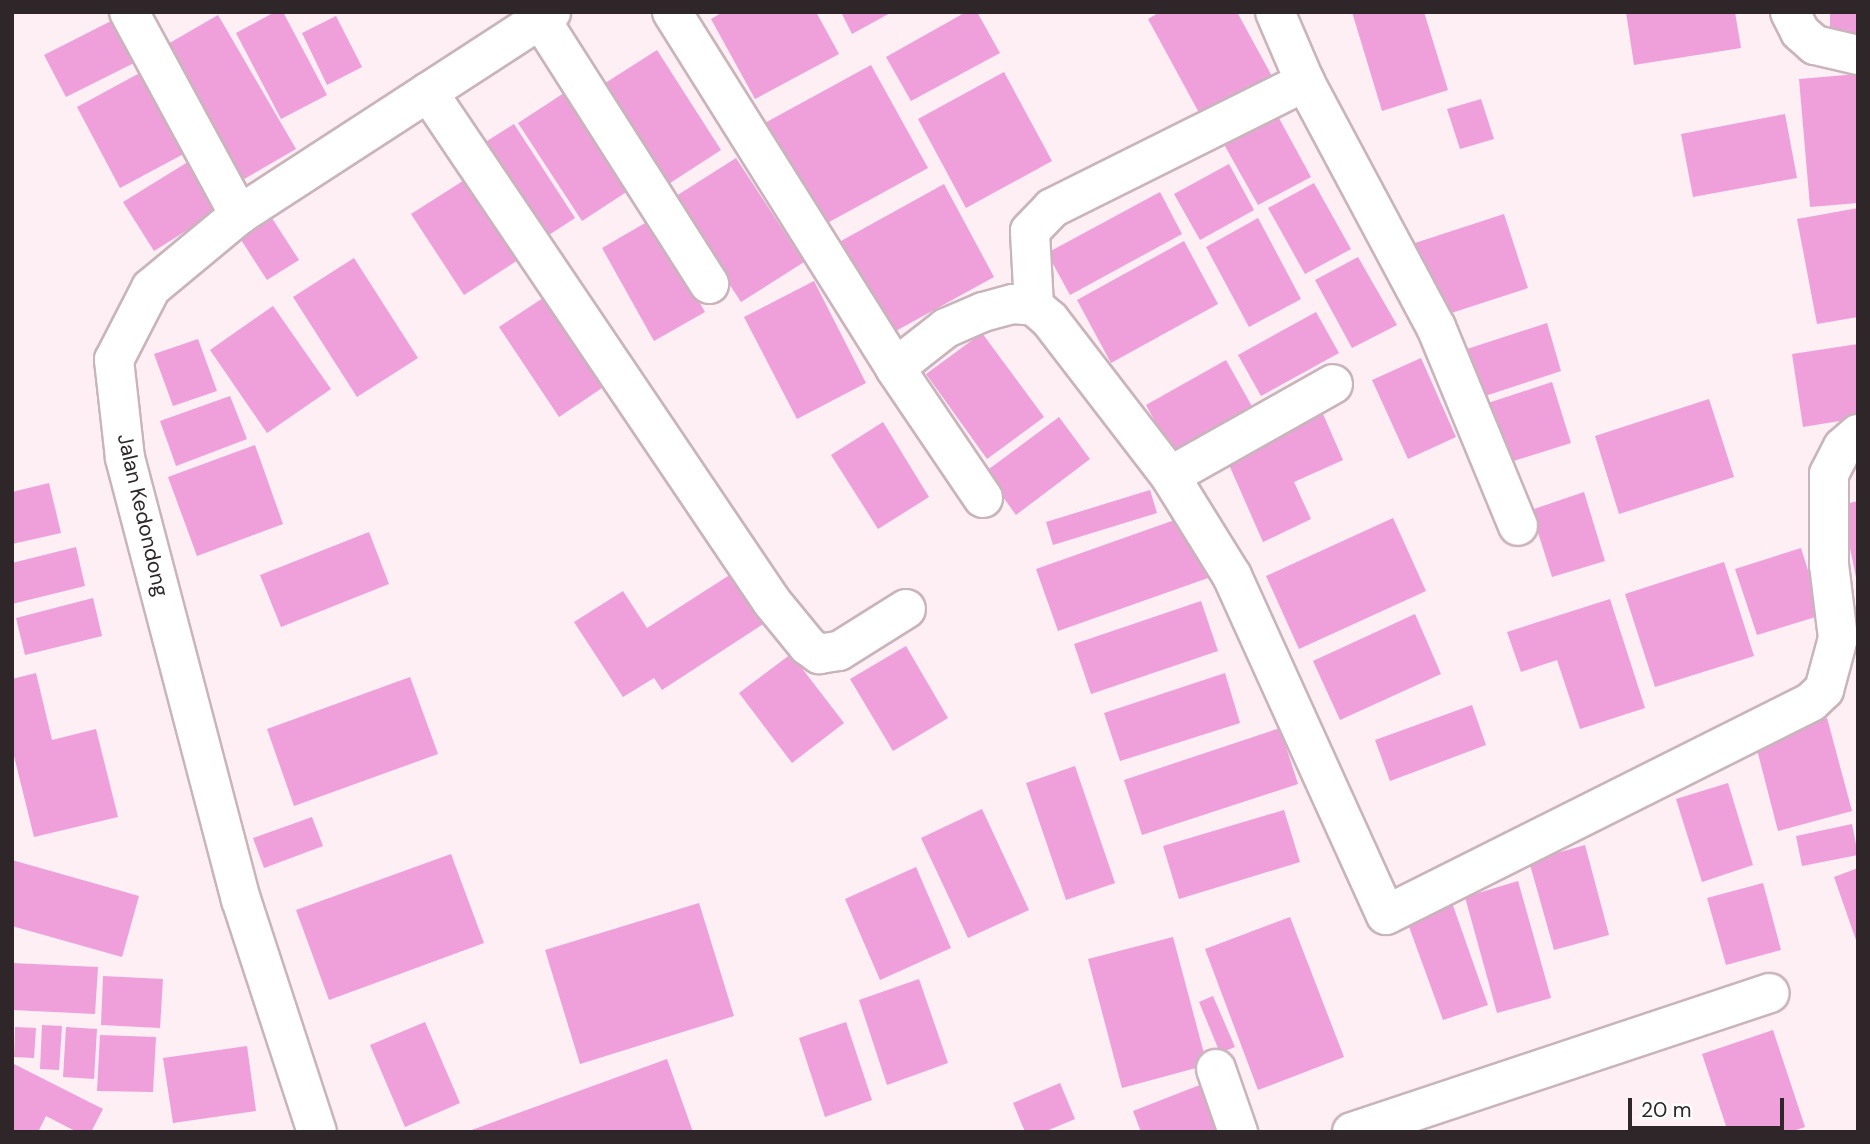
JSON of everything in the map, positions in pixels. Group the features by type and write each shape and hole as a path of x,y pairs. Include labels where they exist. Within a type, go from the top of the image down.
{"street":[{"path":"129,12 239,215"},
{"path":"672,12 895,368 983,498"},
{"path":"1275,12 1305,82 1436,327 1518,527"},
{"path":"1790,12 1800,32 1815,45 1858,55"},
{"path":"546,16 709,284"},
{"name":"Jalan Kedondong","path":"309,1131 241,900 125,458 114,360 151,288 239,215 546,16"},
{"path":"1034,306 1030,231 1052,208 1305,82"},
{"path":"428,92 772,602 808,646 819,654 839,652 906,609"},
{"path":"895,368 946,328 1013,304 1034,306 1050,320 1170,476 1232,576 1386,915 1811,702 1824,690 1838,638 1829,565 1829,474 1843,447 1858,435"},
{"path":"1170,476 1333,384"},
{"path":"1352,1132 1769,993"},
{"path":"1216,1069 1238,1132"}],"building":[{"path":"275,12 283,12 327,95 281,119 236,33"},
{"path":"723,12 816,12 839,54 755,99 711,19"},
{"path":"841,12 892,12 852,34"},
{"path":"966,12 977,12 1000,53 911,101 886,57"},
{"path":"1160,12 1237,12 1274,80 1203,120 1148,19"},
{"path":"1352,12 1424,12 1448,90 1382,111"},
{"path":"1626,12 1735,12 1741,48 1634,65"},
{"path":"1830,12 1858,12 1858,45 1830,45"},
{"path":"218,15 296,149 239,182 161,48"},
{"path":"336,16 362,67 327,85 302,33"},
{"path":"117,18 138,61 66,97 44,55"},
{"path":"657,50 721,150 664,187 599,87"},
{"path":"871,65 928,168 820,227 763,124"},
{"path":"147,69 191,150 120,188 77,107"},
{"path":"1004,72 1052,161 966,208 918,119"},
{"path":"1858,74 1858,203 1810,207 1799,79"},
{"path":"567,91 631,189 582,221 518,123"},
{"path":"1481,99 1494,139 1460,149 1447,109"},
{"path":"1274,109 1311,177 1258,205 1221,139"},
{"path":"1785,114 1797,178 1693,197 1681,134"},
{"path":"514,124 575,218 538,242 476,148"},
{"path":"736,158 804,262 741,302 673,198"},
{"path":"191,160 221,209 154,251 123,202"},
{"path":"1229,164 1254,210 1200,240 1174,194"},
{"path":"466,179 518,260 464,295 411,214"},
{"path":"1314,183 1351,249 1305,274 1268,208"},
{"path":"944,184 994,277 883,338 832,246"},
{"path":"1160,192 1182,234 1070,295 1047,253"},
{"path":"1858,208 1858,317 1817,324 1797,219"},
{"path":"266,209 299,260 267,280 234,229"},
{"path":"1504,214 1528,288 1439,317 1415,243"},
{"path":"1258,218 1301,299 1249,327 1206,247"},
{"path":"652,219 705,312 654,341 602,248"},
{"path":"1184,241 1218,304 1111,363 1077,300"},
{"path":"1358,257 1397,325 1352,348 1315,280"},
{"path":"354,258 418,358 357,397 293,297"},
{"path":"814,281 866,383 797,419 744,317"},
{"path":"543,298 602,388 559,417 499,327"},
{"path":"273,306 331,389 267,433 210,350"},
{"path":"1316,312 1339,353 1261,396 1238,355"},
{"path":"1547,323 1561,371 1476,399 1461,351"},
{"path":"982,333 1044,417 987,459 926,374"},
{"path":"198,339 217,391 173,406 154,354"},
{"path":"1858,344 1858,418 1803,427 1792,354"},
{"path":"1421,358 1456,437 1408,459 1372,380"},
{"path":"1226,360 1254,410 1173,455 1146,405"},
{"path":"1552,382 1571,443 1504,464 1485,404"},
{"path":"230,396 247,439 176,466 160,421"},
{"path":"1709,399 1734,477 1619,514 1595,436"},
{"path":"1323,414 1343,460 1294,482 1311,519 1263,542 1226,458"},
{"path":"1059,417 1090,459 1016,515 985,472"},
{"path":"883,422 929,497 878,529 831,455"},
{"path":"255,445 283,524 197,556 168,477"},
{"path":"49,483 61,533 12,544 12,492"},
{"path":"1150,490 1157,513 1053,545 1046,522"},
{"path":"1584,492 1605,561 1552,577 1531,510"},
{"path":"1858,501 1858,582 1857,582 1841,505"},
{"path":"1186,516 1208,578 1058,631 1036,569"},
{"path":"1393,518 1426,591 1299,649 1266,576"},
{"path":"369,532 389,584 281,627 260,575"},
{"path":"76,547 85,586 12,604 12,563"},
{"path":"1801,548 1822,615 1757,635 1735,569"},
{"path":"1724,562 1754,656 1655,687 1625,594"},
{"path":"739,569 771,619 662,690 654,678 623,697 574,622 623,591 647,628"},
{"path":"93,598 102,636 25,655 16,618"},
{"path":"1610,599 1645,708 1580,729 1557,660 1521,672 1507,632"},
{"path":"1201,601 1218,651 1091,694 1074,644"},
{"path":"1415,614 1441,674 1340,720 1313,661"},
{"path":"906,646 948,718 893,751 850,679"},
{"path":"791,654 844,723 792,763 739,693"},
{"path":"36,673 52,740 96,729 118,817 34,837 12,748 12,679"},
{"path":"1225,673 1240,723 1120,761 1104,713"},
{"path":"410,677 438,754 294,806 267,729"},
{"path":"1472,705 1486,745 1390,781 1375,740"},
{"path":"1827,718 1852,811 1778,831 1754,738"},
{"path":"1280,728 1298,784 1142,835 1124,780"},
{"path":"1075,766 1115,883 1066,900 1026,783"},
{"path":"1728,783 1753,865 1702,882 1676,799"},
{"path":"982,809 1029,910 968,938 921,838"},
{"path":"1284,810 1300,862 1179,899 1163,846"},
{"path":"312,817 323,846 264,868 253,838"},
{"path":"1852,824 1858,855 1802,866 1796,836"},
{"path":"1585,845 1609,935 1554,950 1529,861"},
{"path":"451,854 484,943 329,1000 296,910"},
{"path":"12,860 139,896 122,957 12,926"},
{"path":"916,867 951,948 880,980 845,899"},
{"path":"1858,868 1858,943 1857,943 1834,877"},
{"path":"1518,881 1551,998 1497,1013 1465,897"},
{"path":"1763,883 1781,950 1726,965 1707,898"},
{"path":"1450,897 1488,1005 1443,1020 1404,913"},
{"path":"699,903 734,1016 580,1064 545,950"},
{"path":"1290,917 1344,1057 1258,1090 1205,949"},
{"path":"1173,937 1207,1065 1122,1088 1088,959"},
{"path":"12,963 98,967 95,1014 12,1010"},
{"path":"103,976 163,979 160,1028 101,1025"},
{"path":"919,979 948,1063 887,1085 859,1000"},
{"path":"1213,996 1235,1047 1220,1053 1199,1002"},
{"path":"425,1022 460,1103 405,1127 370,1045"},
{"path":"846,1022 872,1100 825,1117 799,1038"},
{"path":"42,1025 62,1026 59,1070 40,1069"},
{"path":"15,1027 36,1028 34,1058 14,1057"},
{"path":"66,1027 97,1029 94,1079 63,1077"},
{"path":"1773,1030 1805,1127 1790,1132 1728,1132 1702,1054"},
{"path":"100,1035 156,1037 153,1092 97,1091"},
{"path":"247,1046 256,1111 173,1123 163,1058"},
{"path":"667,1059 693,1132 469,1132 469,1131"},
{"path":"12,1063 103,1109 91,1132 77,1132 46,1116 38,1132 12,1132"},
{"path":"1210,1081 1227,1132 1141,1132 1133,1111"},
{"path":"1060,1083 1075,1119 1044,1132 1025,1132 1013,1103"}]}
